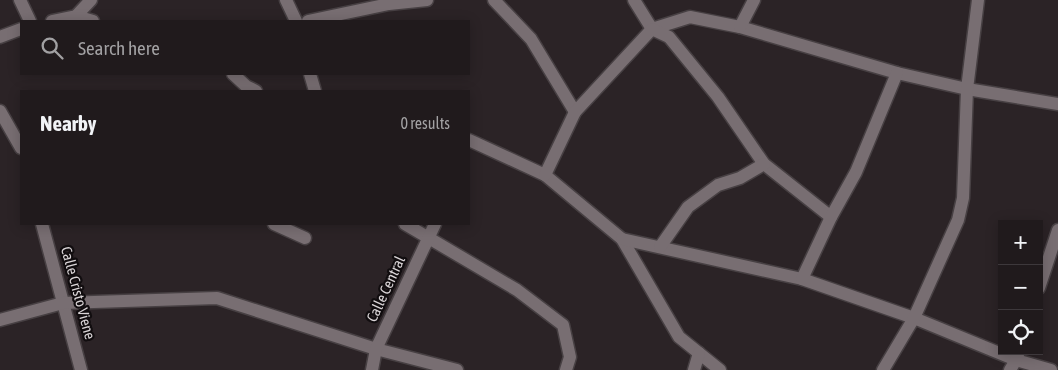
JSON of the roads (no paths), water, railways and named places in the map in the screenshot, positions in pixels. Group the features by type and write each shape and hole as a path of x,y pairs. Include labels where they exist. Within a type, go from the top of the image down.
{"street":[{"path":"20,0 30,20"},
{"path":"76,16 91,0"},
{"path":"286,0 296,20"},
{"path":"313,20 389,4 427,0"},
{"path":"494,0 531,39 575,112"},
{"path":"634,0 652,29 669,37 718,97 764,164 831,217"},
{"path":"740,27 754,0"},
{"path":"883,370 914,318 958,220 963,198 967,89 978,0"},
{"path":"57,20 76,16 90,20"},
{"path":"545,175 575,112 652,29 690,17 740,27 897,72 967,89 1058,104"},
{"path":"0,37 20,29"},
{"path":"802,279 831,217 856,172 897,72"},
{"path":"234,75 246,86 254,90"},
{"path":"310,75 315,90"},
{"path":"0,111 20,146"},
{"path":"470,142 545,175 622,239 679,337 720,370"},
{"path":"660,247 688,207 718,185 740,178 764,164"},
{"name":"Calle Cristo Viene","path":"42,225 81,370"},
{"path":"276,225 305,238"},
{"path":"407,225 516,290 563,326 570,358 566,370"},
{"name":"Calle Central","path":"372,370 376,349 434,225"},
{"path":"1043,276 1058,230"},
{"path":"622,239 802,279 914,318 1015,361 1051,370"},
{"path":"0,320 63,303 217,298 376,349 442,368 457,370"},
{"path":"694,370 699,353"}]}
